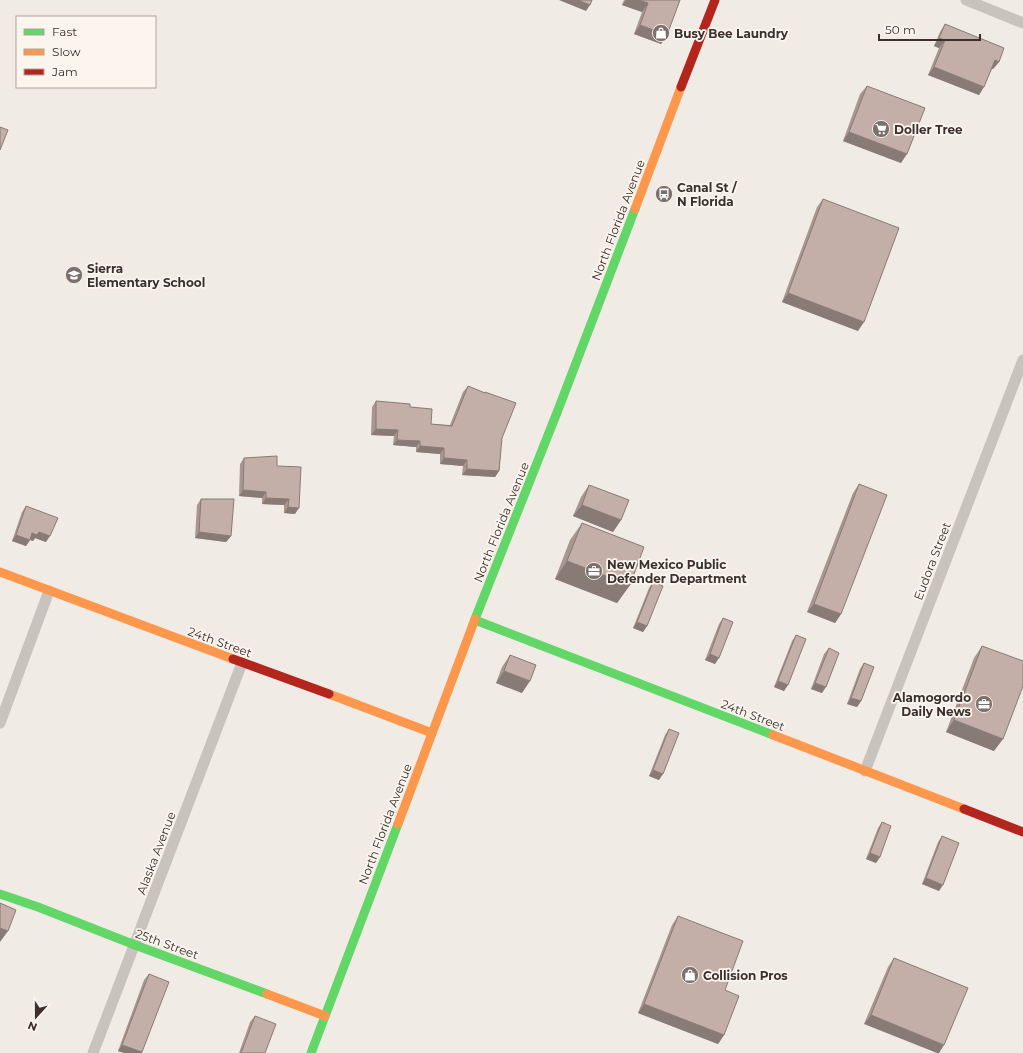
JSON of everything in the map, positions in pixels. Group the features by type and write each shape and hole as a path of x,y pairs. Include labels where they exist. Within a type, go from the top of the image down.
{"street":[{"name":"North Florida Avenue","path":"311,1053 475,620 558,410 715,0"},
{"path":"966,0 1023,22"},
{"name":"Eudora Street","path":"865,771 1023,360"},
{"name":"24th Street","path":"0,572 432,733"},
{"path":"0,723 49,590"},
{"name":"24th Street","path":"475,620 1023,832"},
{"name":"Alaska Avenue","path":"93,1053 242,663"},
{"name":"25th Street","path":"0,894 325,1016"}],"building":[{"path":"578,0 592,0 590,5"},
{"path":"638,0 680,0 667,35 640,25 648,3"},
{"path":"945,24 1004,48 999,62 995,60 984,87 934,67 945,40 939,38"},
{"name":"Doller Tree","path":"867,86 925,108 907,154 849,132"},
{"path":"0,127 8,130 0,150"},
{"path":"823,199 899,228 864,322 788,293"},
{"path":"468,386 516,403 502,438 499,471 467,469 467,460 444,458 444,448 420,446 420,441 397,440 398,430 376,429 376,401 410,404 410,407 432,409 431,424 452,426"},
{"path":"277,456 277,466 301,467 299,508 288,507 289,499 266,498 266,492 243,490 244,458"},
{"path":"859,484 887,495 841,614 814,604"},
{"path":"589,485 629,500 621,520 582,505"},
{"path":"201,499 234,499 231,536 199,532"},
{"path":"26,506 58,518 50,536 39,532 37,535 32,533 30,540 16,535"},
{"path":"582,523 644,547 630,585 567,561"},
{"path":"653,582 663,586 647,626 637,622"},
{"path":"723,618 733,622 719,658 710,654"},
{"path":"796,635 806,639 788,685 778,681"},
{"name":"Alamogordo Daily News","path":"982,646 1023,661 1023,686 1003,739 954,720"},
{"path":"829,648 839,653 826,687 815,683"},
{"path":"510,655 536,665 530,681 504,671"},
{"path":"864,663 874,667 861,701 851,698"},
{"path":"669,729 679,733 663,774 653,770"},
{"path":"882,822 891,826 880,857 870,853"},
{"path":"942,836 959,843 943,885 926,878"},
{"path":"0,903 16,910 8,931 0,928"},
{"name":"Collision Pros","path":"678,916 743,941 725,990 739,996 724,1035 644,1004"},
{"path":"894,958 968,988 944,1045 871,1015"},
{"path":"149,974 169,982 142,1052 122,1045"},
{"path":"255,1016 276,1024 265,1053 241,1053"}],"traffic: fast":[{"path":"475,619 558,410 635,209"},
{"path":"475,620 773,735"},
{"path":"311,1053 398,824"},
{"path":"0,894 267,994"}],"traffic: slow":[{"path":"635,209 681,87"},
{"path":"0,572 233,659"},
{"path":"398,824 475,619"},
{"path":"329,694 432,733"},
{"path":"773,735 964,809"},
{"path":"267,994 325,1016"}],"traffic: jam":[{"path":"681,87 715,0"},
{"path":"233,659 329,694"},
{"path":"964,809 1023,832"}],"place":[{"name":"Busy Bee Laundry","path":"661,33"},
{"name":"Doller Tree","path":"881,129"},
{"name":"Canal St / N Florida","path":"664,194"},
{"name":"Sierra Elementary School","path":"74,275"},
{"name":"New Mexico Public Defender Department","path":"594,571"},
{"name":"Alamogordo Daily News","path":"984,704"},
{"name":"Collision Pros","path":"690,975"}]}
